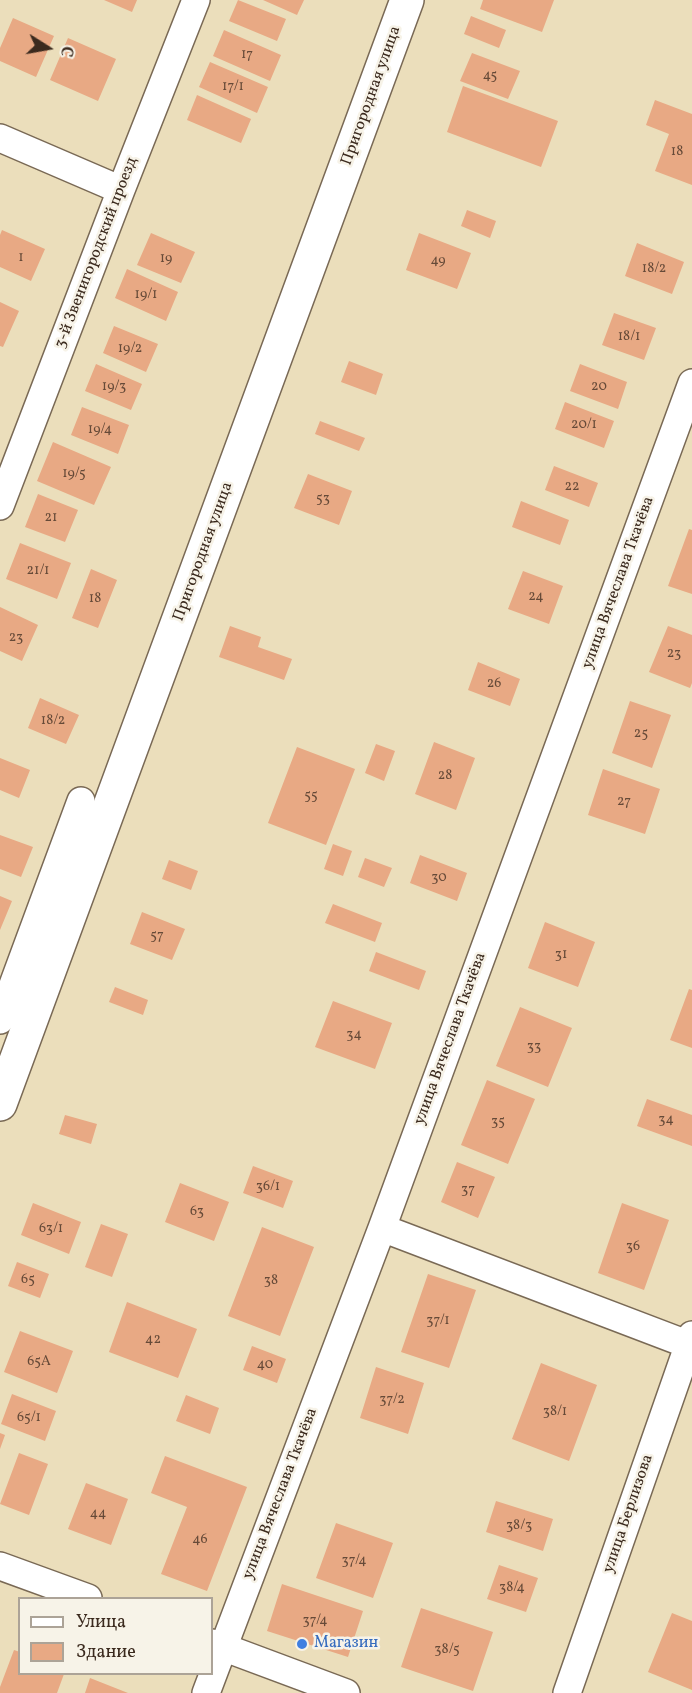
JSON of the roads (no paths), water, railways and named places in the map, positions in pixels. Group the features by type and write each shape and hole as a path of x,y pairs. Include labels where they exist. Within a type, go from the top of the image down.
{"street":[{"name":"3-й Звенигородский проезд","path":"0,506 196,0"},
{"name":"Пригородная улица","path":"0,1104 407,0"},
{"path":"0,138 121,190"},
{"name":"улица Вячеслава Ткачёва","path":"213,1662 217,1645 382,1228 686,417 692,383"},
{"path":"0,1020 81,801"},
{"path":"382,1228 691,1342"},
{"name":"улица Берлизова","path":"567,1693 691,1342"},
{"path":"0,1566 83,1597"},
{"path":"217,1645 346,1693"},
{"name":"улица Вячеслава Ткачёва","path":"206,1693 210,1675"}],"place":[{"name":"Магазин","path":"302,1644"}]}
